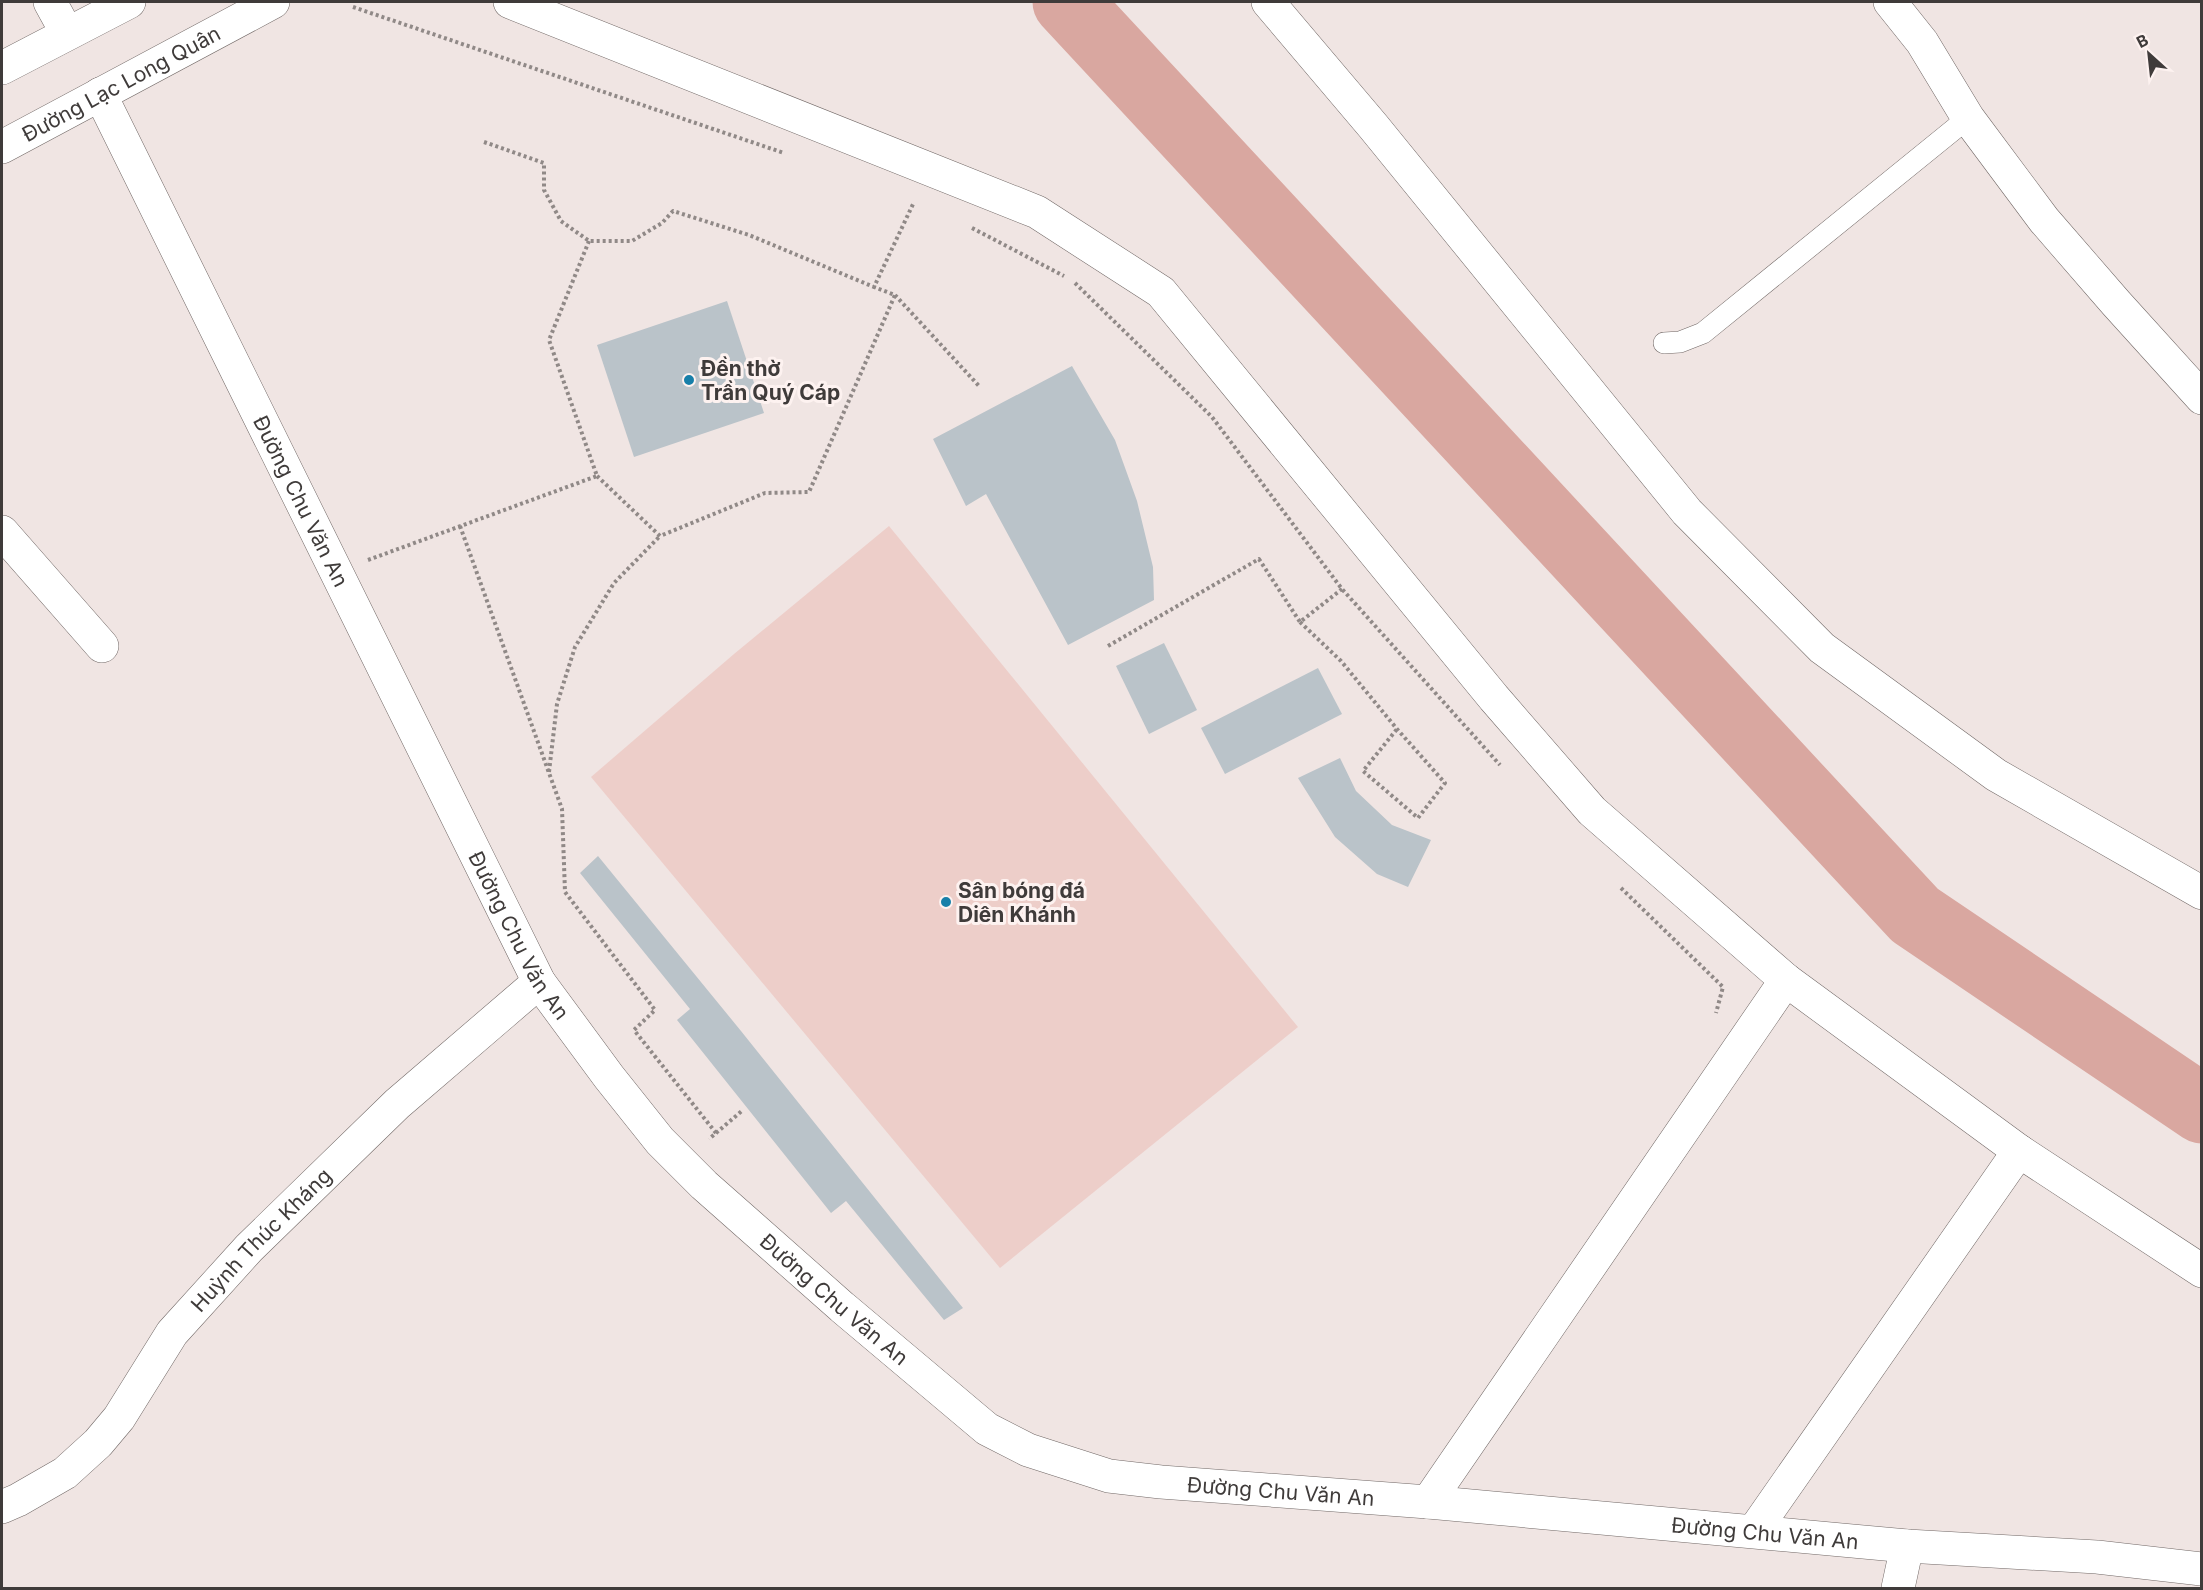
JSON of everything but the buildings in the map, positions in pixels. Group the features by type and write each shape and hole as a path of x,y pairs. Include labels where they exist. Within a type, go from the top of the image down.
{"street":[{"path":"50,2 67,33"},
{"path":"2,68 129,2"},
{"name":"Đường Lạc Long Quân","path":"2,147 273,2"},
{"path":"510,2 1037,212 1161,292 1494,698 1592,811 1786,980 2019,1151 2202,1271"},
{"path":"1268,2 1373,126 1687,512 1822,648 1996,775 2202,893"},
{"path":"1890,2 1922,42 1968,118 2044,220 2202,398"},
{"name":"Đường Chu Văn An","path":"100,94 539,982 609,1077 660,1141 704,1185 842,1307 987,1429 1028,1450 1109,1476 1255,1491 1428,1502 1907,1546 2097,1557 2202,1569"},
{"path":"2,532 102,646"},
{"path":"1428,1502 1786,980"},
{"name":"Huỳnh Thúc Kháng","path":"2,1506 18,1500 65,1473 98,1443 119,1418 172,1333 225,1273 397,1104 539,982"},
{"path":"1754,1531 2019,1151"},
{"path":"1898,1588 1907,1546"}],"lane":[{"path":"1665,343 1680,342 1703,333 1968,118"}],"path":[{"path":"353,8 795,157"},
{"path":"484,141 544,163 544,190 561,221 589,241 632,241 662,223 673,211 750,235 896,295 979,386"},
{"path":"874,287 916,199"},
{"path":"968,226 1074,281 1212,417 1342,589 1508,773"},
{"path":"589,241 549,340 597,476 660,536"},
{"path":"549,773 557,704 575,647 614,583 660,536 765,493 809,492 896,295"},
{"path":"368,560 597,476"},
{"path":"460,526 562,809 565,892 655,1010 634,1030 716,1134"},
{"path":"1108,646 1259,559 1300,622 1341,661 1445,783 1418,818 1363,771 1397,729"},
{"path":"1300,622 1342,589"},
{"path":"1614,881 1723,987 1716,1017"},
{"path":"707,1140 743,1110"}],"shaded area":[{"name":"Sân bóng đá Diên Khánh","path":"889,526 1298,1027 1000,1268 591,777 734,654"}],"waterway":[{"path":"1067,2 1915,915 2202,1109"}],"place":[{"name":"Đền thờ Trần Quý Cáp","path":"689,380"},
{"name":"Sân bóng đá Diên Khánh","path":"946,902"}]}
